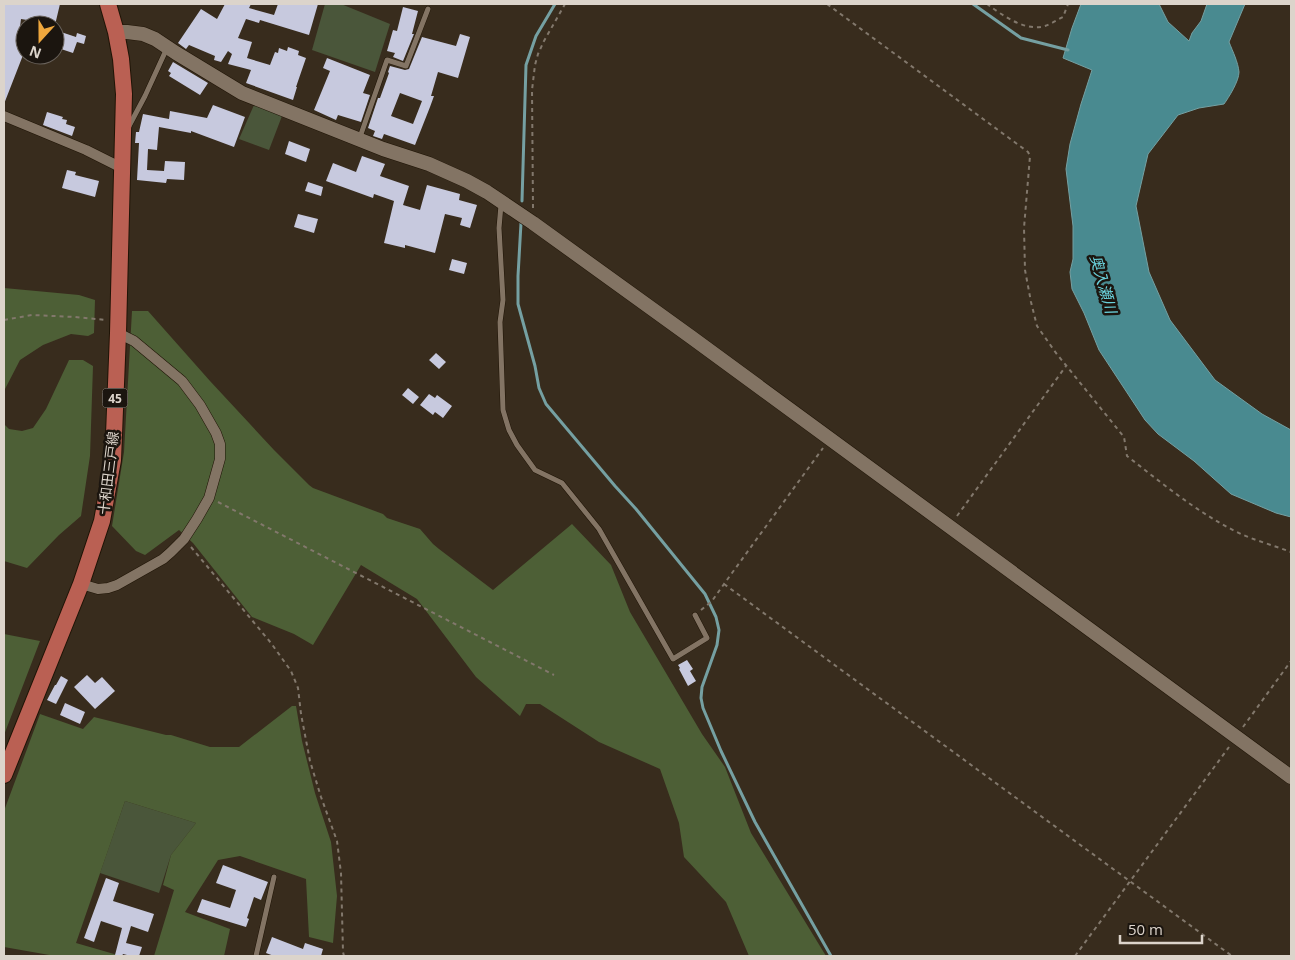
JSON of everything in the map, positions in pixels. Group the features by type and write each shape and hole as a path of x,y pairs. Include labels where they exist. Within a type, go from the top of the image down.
{"main road":[{"name":"十和田三戸線","path":"4,775 81,584 102,521 113,460 124,94 121,58 108,4"}],"street":[{"path":"116,32 143,34 242,93 359,140 429,164 487,192 533,223 830,438 1291,777"},
{"path":"4,116 86,150 122,168"},
{"path":"81,584 98,589 108,588 117,585 163,558 184,539 197,519 209,498 220,459 220,444 216,433 200,405 182,381 118,327"}],"lane":[{"path":"359,140 387,60 406,66 428,9"},
{"path":"123,139 168,48"},
{"path":"501,202 499,228 503,300 500,322 503,410 509,430 535,470 562,483 599,529 673,659 707,638 696,615"},
{"path":"256,956 274,877"}],"path":[{"path":"533,223 532,90 535,66 538,54 565,4"},
{"path":"827,4 1028,152 1030,156 1024,228 1025,270 1037,326 1066,366 1124,437 1127,456 1207,515 1241,534 1291,552"},
{"path":"987,4 1018,23 1030,27 1043,26 1063,17 1068,4"},
{"path":"4,320 32,315 75,316 118,327"},
{"path":"950,526 1066,366"},
{"path":"704,607 712,601 830,438"},
{"path":"209,498 554,675"},
{"path":"184,539 271,643 291,671 298,688 310,761 337,841 341,873 344,956"},
{"path":"724,584 1232,956"},
{"path":"1075,956 1291,661"}],"green space":[{"path":"325,4 341,4 390,24 375,72 312,50"},
{"path":"254,105 282,116 269,150 239,139"},
{"path":"4,288 79,295 95,300 94,333 88,336 71,334 43,345 20,360 4,391"},
{"path":"132,311 148,311 210,381 309,485 383,514 387,518 420,529 433,544 493,590 572,524 611,565 630,612 702,734 725,767 751,833 826,956 749,956 726,902 684,857 679,823 660,769 599,742 540,704 526,704 520,716 476,677 417,599 361,565 313,645 294,634 252,617 193,543 179,530 145,555 136,551 112,526 124,452"},
{"path":"69,360 83,360 93,366 90,456 81,516 59,535 27,568 4,561 4,424 9,429 22,431 33,428 46,409"},
{"path":"4,634 40,641 4,735"},
{"path":"292,706 296,706 302,741 315,793 331,842 337,896 333,943 309,937 306,879 240,856 218,860 185,912 230,929 224,956 154,956 174,890 163,885 171,855 196,823 125,801 76,943 121,956 55,956 4,947 4,811 40,714 83,729 94,717 171,735 210,747 239,747"},
{"path":"125,801 196,823 171,855 159,893 100,873"}],"water":[{"name":"奥入瀬川","path":"1081,4 1159,4 1168,22 1189,41 1192,33 1201,21 1207,4 1245,4 1229,42 1239,72 1233,89 1224,104 1199,108 1178,115 1148,154 1136,206 1149,272 1170,320 1215,380 1262,414 1291,430 1291,517 1276,513 1231,494 1194,461 1158,434 1145,420 1099,350 1072,289 1070,272 1073,259 1073,226 1066,169 1070,144 1092,70 1063,58"}],"building":[{"path":"4,4 60,4 57,15 15,15 15,65 19,65 4,104"},
{"path":"225,4 251,4 249,8 274,15 278,4 318,4 309,35 260,20 259,23 246,19 238,38 252,42 247,58 270,65 275,52 278,53 279,48 287,51 288,47 299,51 298,55 306,58 293,100 246,83 251,70 228,64 232,54 228,51 221,62 214,60 215,56 189,45 186,49 178,43 201,9 217,19"},
{"path":"403,7 418,11 412,34 414,34 403,61 393,57 395,53 387,51 393,30 397,31"},
{"path":"65,33 76,37 77,33 86,36 84,44 77,42 73,53 65,50"},
{"path":"460,34 470,37 458,78 438,72 431,96 434,96 415,145 384,134 382,139 373,136 375,131 368,128 390,66 405,70 409,69 422,37 456,46","holes":["400,93 422,101 413,124 391,116"]},
{"path":"327,58 370,75 363,93 370,95 361,122 338,115 336,120 314,110 330,71 323,68"},
{"path":"173,62 208,83 200,95 169,76 171,73 168,71"},
{"path":"213,105 245,117 234,147 191,131 191,133 159,127 157,150 148,149 147,170 164,171 165,161 185,162 184,180 167,179 166,183 137,180 139,143 135,143 136,132 139,132 143,114 169,119 170,111 207,118"},
{"path":"47,112 63,117 62,119 67,120 66,124 75,127 72,136 43,125"},
{"path":"289,141 310,149 306,162 285,154"},
{"path":"362,156 385,164 380,176 409,186 403,205 420,210 427,185 460,194 459,200 477,205 470,228 460,225 462,218 445,214 435,253 405,245 405,248 384,243 394,201 374,194 373,198 326,181 333,163 356,172"},
{"path":"67,170 76,172 75,175 99,181 95,197 62,188"},
{"path":"308,182 323,187 321,196 305,191"},
{"path":"298,214 318,219 314,233 294,227"},
{"path":"452,259 467,263 464,274 449,270"},
{"path":"436,353 446,362 439,369 429,360"},
{"path":"408,388 419,397 413,404 402,395"},
{"path":"429,394 435,398 437,395 452,406 443,418 435,412 433,415 420,405"},
{"path":"687,660 693,669 690,671 696,681 688,686 678,665"},
{"path":"87,675 95,683 102,677 115,691 95,709 74,687"},
{"path":"61,676 68,680 56,704 47,700"},
{"path":"65,703 85,712 80,724 60,715"},
{"path":"223,865 268,882 261,900 254,897 246,927 197,912 202,899 230,908 236,890 216,883"},
{"path":"106,878 119,883 113,901 154,914 148,932 131,926 126,943 142,947 139,956 115,955 122,928 101,921 94,942 84,938"},
{"path":"272,937 303,949 305,943 323,949 321,956 274,956 266,953"}],"waterway":[{"path":"522,201 526,65 536,36 555,4"},
{"path":"973,4 1021,38 1068,50"},
{"path":"521,223 518,304 539,388 546,404 636,509 705,594 716,617 719,630 717,645 702,687 701,698 703,708 755,822 831,956"}]}
